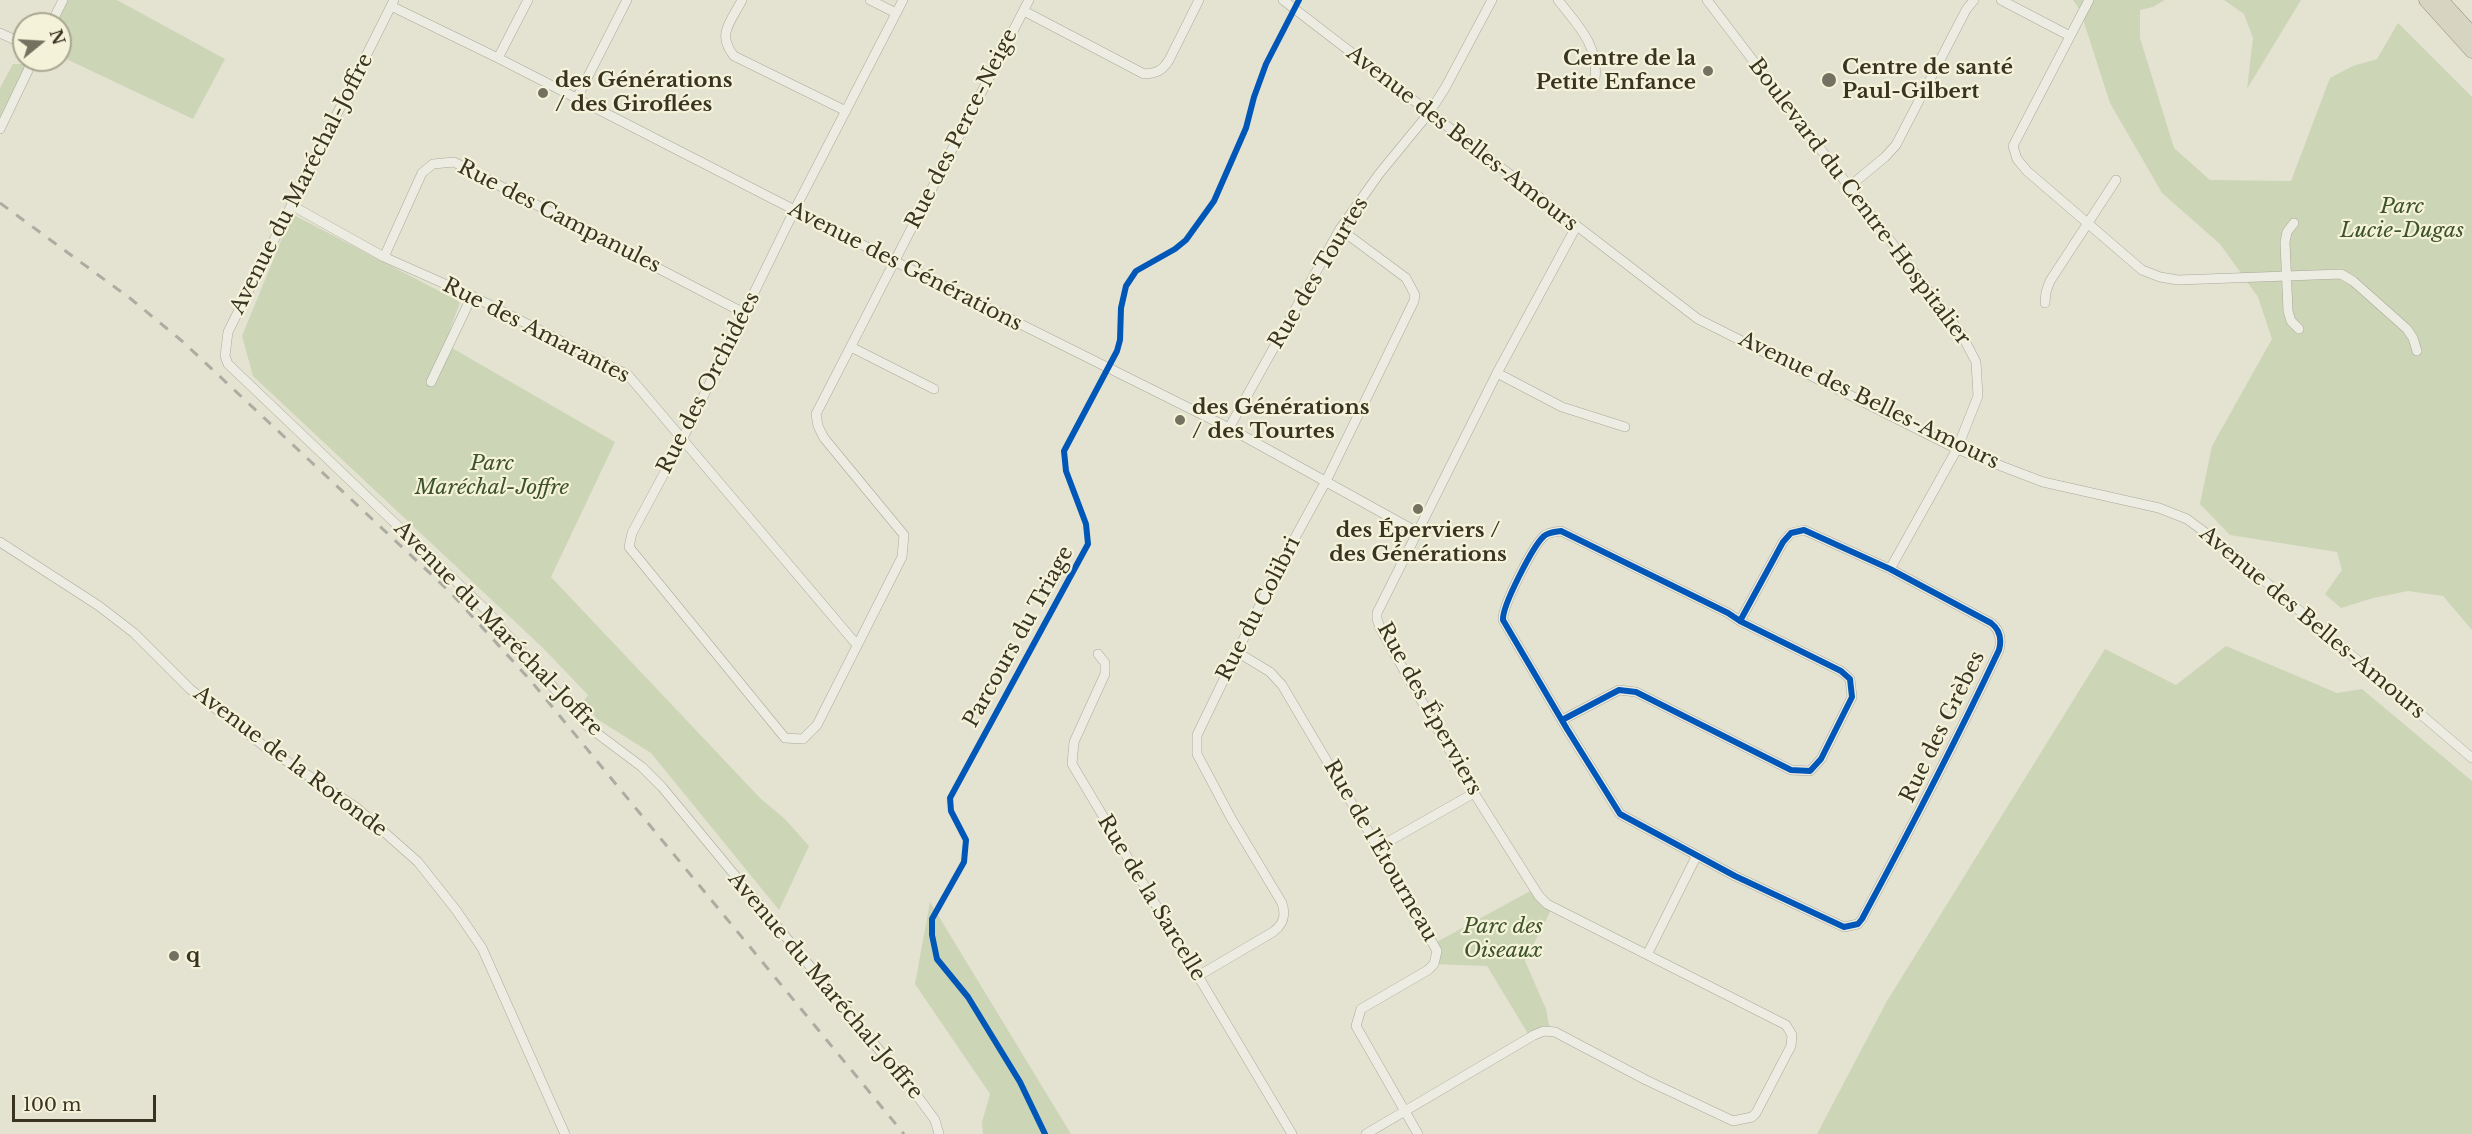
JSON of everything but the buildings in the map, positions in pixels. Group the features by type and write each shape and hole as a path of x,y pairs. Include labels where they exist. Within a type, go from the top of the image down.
{"highway":[{"path":"2426,0 2472,51"},
{"path":"2441,0 2472,34"}],"street":[{"path":"498,58 528,0"},
{"path":"577,98 627,0"},
{"path":"742,0 724,34 726,46 734,56 846,111"},
{"path":"870,0 896,13"},
{"name":"Rue des Orchidées","path":"785,738 629,547 632,533 682,440 794,211 903,0"},
{"name":"Rue des Perce-Neige","path":"785,738 803,739 817,725 902,557 904,535 824,438 818,426 816,414 1029,0"},
{"path":"1024,10 1144,74 1156,74 1164,69 1199,0"},
{"name":"Avenue des Belles-Amours","path":"1283,0 1698,319 1957,449 2043,482 2159,508 2187,519 2226,548 2472,758"},
{"name":"Rue des Tourtes","path":"1229,429 1340,229 1429,113 1445,88 1492,0"},
{"path":"1558,0 1583,32 1595,53 1597,65 1595,79"},
{"name":"Boulevard du Centre-Hospitalier","path":"1707,0 1962,335 1976,362 1978,396 1957,449 1890,569"},
{"path":"1850,186 1886,157 1896,145 1966,10 1974,0"},
{"path":"2001,0 2070,36"},
{"path":"2089,0 2013,146 2017,159 2027,171 2142,270 2160,277 2178,280 2340,274 2407,329 2414,338 2417,351"},
{"name":"Avenue des Générations","path":"393,3 794,211 1229,429 1417,532"},
{"name":"Avenue du Maréchal-Joffre","path":"393,3 228,332 225,356 228,364 486,610 581,719 642,767 662,787 923,1104 935,1120 939,1134"},
{"path":"0,129 27,72"},
{"name":"Rue des Campanules","path":"384,256 422,173 433,164 454,162 744,313"},
{"path":"2045,303 2050,281 2116,180"},
{"name":"Rue des Amarantes","path":"291,205 384,256 472,296 628,375 857,645"},
{"path":"2294,223 2287,232 2284,242 2288,311 2291,321 2299,329"},
{"name":"Rue des Éperviers","path":"1405,1111 1534,1035 1550,1031 1733,1121 1745,1120 1756,1113 1791,1046 1792,1035 1786,1025 1544,902 1474,793 1377,619 1377,612 1497,373 1576,227"},
{"name":"Rue du Colibri","path":"1198,976 1273,932 1281,925 1285,916 1282,903 1231,818 1197,754 1197,735 1273,578 1326,481 1414,301 1415,295 1406,278 1340,229"},
{"path":"431,382 472,296"},
{"path":"851,347 934,389"},
{"path":"1497,373 1562,407 1625,427"},
{"name":"Rue des Grèbes","path":"1562,531 1740,621 1783,542 1796,531 1811,532 1890,569 1991,623 1999,633 2001,643 1917,816 1858,924 1844,927 1735,876 1620,814 1503,620 1503,614 1504,607 1538,542 1550,532 1562,531"},
{"name":"Avenue de la Rotonde","path":"0,542 58,578 126,627 190,689 264,746 357,808 418,862 456,910 482,948 566,1134"},
{"path":"1562,720 1619,690 1626,689 1791,770 1810,771 1821,759 1852,697 1850,679 1842,672 1740,621"},
{"name":"Rue de l'Étourneau","path":"1237,652 1270,672 1282,685 1437,951 1434,964 1428,970 1361,1009 1357,1019 1357,1030 1418,1134"},
{"name":"Rue de la Sarcelle","path":"1098,654 1105,663 1106,674 1074,742 1072,764 1292,1134"},
{"path":"1377,848 1474,793"},
{"path":"1648,953 1697,855"},
{"path":"1366,1134 1405,1111"}],"green space":[{"path":"66,0 117,0 225,59 193,119 72,62 72,12 60,12"},
{"name":"Parc Lucie-Dugas","path":"2073,0 2165,0 2153,7 2140,10 2140,38 2174,148 2210,180 2291,181 2330,78 2353,66 2377,59 2398,23 2472,97 2472,630 2443,596 2408,591 2373,598 2341,608 2325,594 2342,570 2337,552 2230,535 2200,504 2212,446 2272,339 2258,297 2220,244 2162,193 2110,103 2080,10"},
{"path":"2224,0 2301,0 2247,89 2253,38 2244,14"},
{"path":"12,66 12,72 27,72 0,129 0,88"},
{"name":"Parc Maréchal-Joffre","path":"292,214 460,302 445,344 615,442 551,577 760,798 785,819 809,846 779,910 651,753 597,719 583,702 588,695 543,648 253,376 242,336"},
{"path":"2226,646 2337,693 2362,689 2472,781 2472,1134 1817,1134 1887,1001 2105,649 2176,685"},
{"name":"Parc des Oiseaux","path":"1534,889 1553,906 1525,961 1546,1009 1550,1031 1530,1037 1487,966 1434,964 1433,944"},
{"path":"930,902 1071,1134 983,1134 982,1122 990,1094 915,984"}],"railway":[{"path":"0,203 131,299 182,341 450,592 531,681 904,1134"}],"cycle path":[{"name":"Parcours du Triage","path":"1045,1134 1020,1082 968,997 937,959 932,935 932,919 964,862 966,840 951,811 950,798 1088,544 1086,524 1066,471 1064,451 1117,351 1120,340 1121,308 1126,286 1136,271 1175,249 1186,240 1214,201 1246,128 1266,64 1299,0"},
{"path":"1562,720 1619,690 1636,692 1791,770 1810,771 1821,759 1852,697 1850,679 1841,671 1740,621 1728,613 1561,531 1548,534 1539,542 1519,576 1504,613 1503,620 1567,729 1620,814 1735,876 1844,927 1858,924 1915,819 1983,684 1999,650 1998,632 1991,623 1890,569 1804,530 1791,533 1783,542 1740,621"}],"place":[{"name":"Centre de la Petite Enfance","path":"1708,71"},
{"name":"Centre de santé Paul-Gilbert","path":"1829,80"},
{"name":"des Générations / des Giroflées","path":"543,93"},
{"name":"des Générations / des Tourtes","path":"1180,420"},
{"name":"des Éperviers / des Générations","path":"1418,509"},
{"name":"q","path":"174,956"}]}
